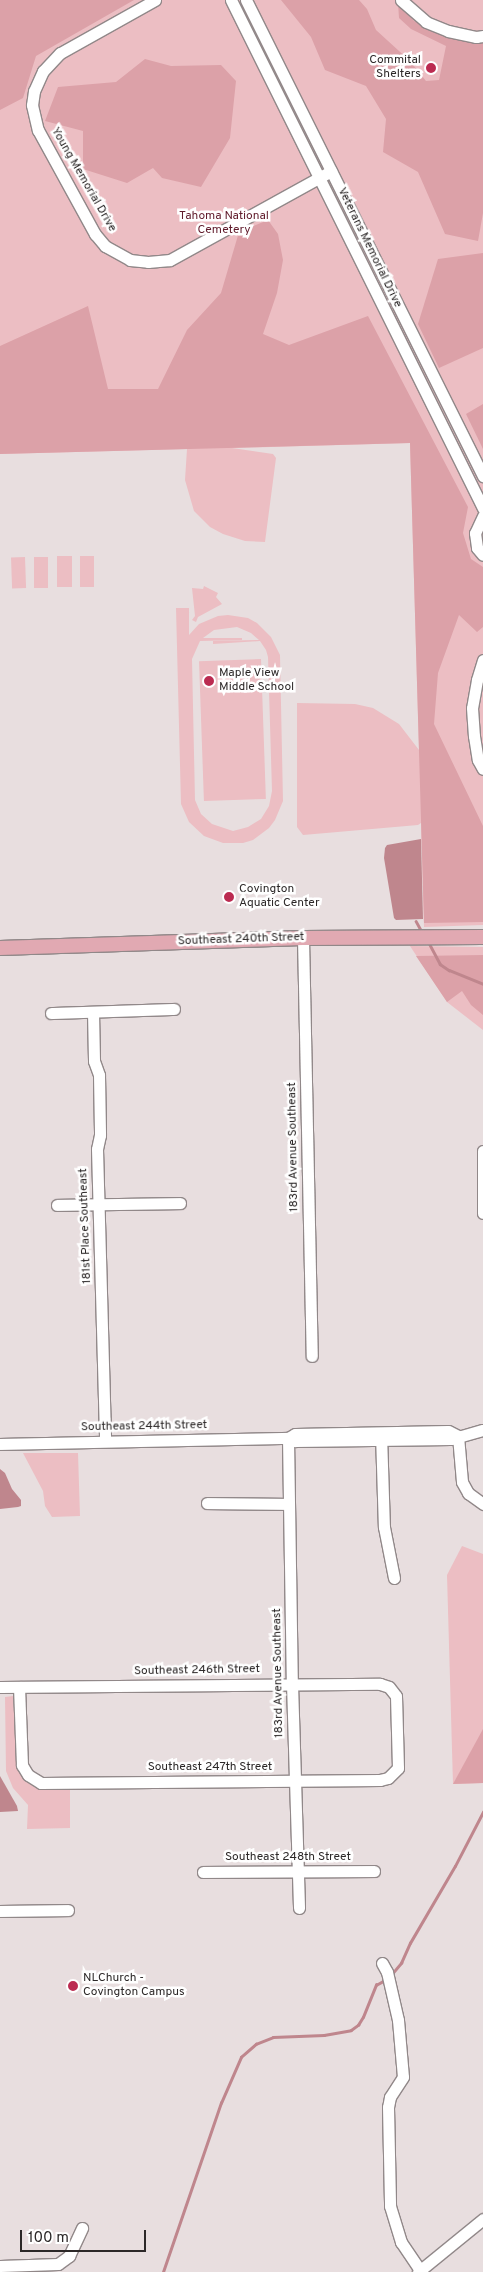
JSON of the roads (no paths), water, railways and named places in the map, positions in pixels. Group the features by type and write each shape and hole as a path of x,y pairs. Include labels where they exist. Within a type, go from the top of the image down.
{"main road":[{"name":"Southeast 240th Street","path":"0,948 303,938 483,936"}],"street":[{"name":"Young Memorial Drive","path":"155,0 60,53 43,71 34,91 32,105 38,130 95,234 105,246 130,260 148,262 170,260 332,171"},
{"path":"221,0 226,0"},
{"name":"Veterans Memorial Drive","path":"231,0 483,508"},
{"name":"Veterans Memorial Drive","path":"246,0 483,476"},
{"path":"401,0 426,22 448,31 476,37 483,36"},
{"path":"483,516 475,533 477,548 483,556"},
{"path":"483,660 472,708 478,760 483,769"},
{"name":"183rd Avenue Southeast","path":"303,938 312,1356"},
{"path":"51,1013 174,1009"},
{"name":"181st Place Southeast","path":"93,1012 94,1061 99,1075 100,1135 97,1149 105,1441"},
{"path":"483,1151 483,1213"},
{"path":"57,1205 180,1203"},
{"name":"Southeast 244th Street","path":"0,1444 288,1438 295,1434 381,1436 448,1431 458,1436 483,1430"},
{"path":"381,1436 384,1527 394,1578"},
{"path":"458,1436 462,1482 468,1493 483,1504"},
{"name":"183rd Avenue Southeast","path":"288,1438 292,1684 299,1908"},
{"path":"207,1503 289,1504"},
{"name":"Southeast 246th Street","path":"0,1687 380,1684 392,1690 396,1696 398,1768 392,1775"},
{"name":"Southeast 247th Street","path":"19,1687 22,1765 28,1775 41,1783 380,1780 392,1775"},
{"name":"Southeast 248th Street","path":"203,1872 374,1871"},
{"path":"0,1911 68,1910"},
{"path":"382,1963 387,1972 398,2020 403,2077 390,2097 388,2106 390,2206 401,2242 419,2271 483,2219"},
{"path":"0,2266 54,2265 60,2263 69,2256 82,2228"}],"waterway":[{"path":"416,921 422,932"},
{"path":"428,941 440,964 449,970 483,984"},
{"path":"391,1975 401,1963 410,1943 455,1866 483,1812"},
{"path":"163,2272 221,2103 241,2057 256,2044 273,2037 324,2035 351,2030 358,2025 363,2017 376,1985 385,1980"}],"place":[{"name":"Commital Shelters","path":"431,68"},
{"name":"Maple View Middle School","path":"209,681"},
{"name":"Covington Aquatic Center","path":"229,897"},
{"name":"NLChurch - Covington Campus","path":"73,1986"}],"park label":[{"name":"Tahoma National Cemetery","path":"224,224"}]}
